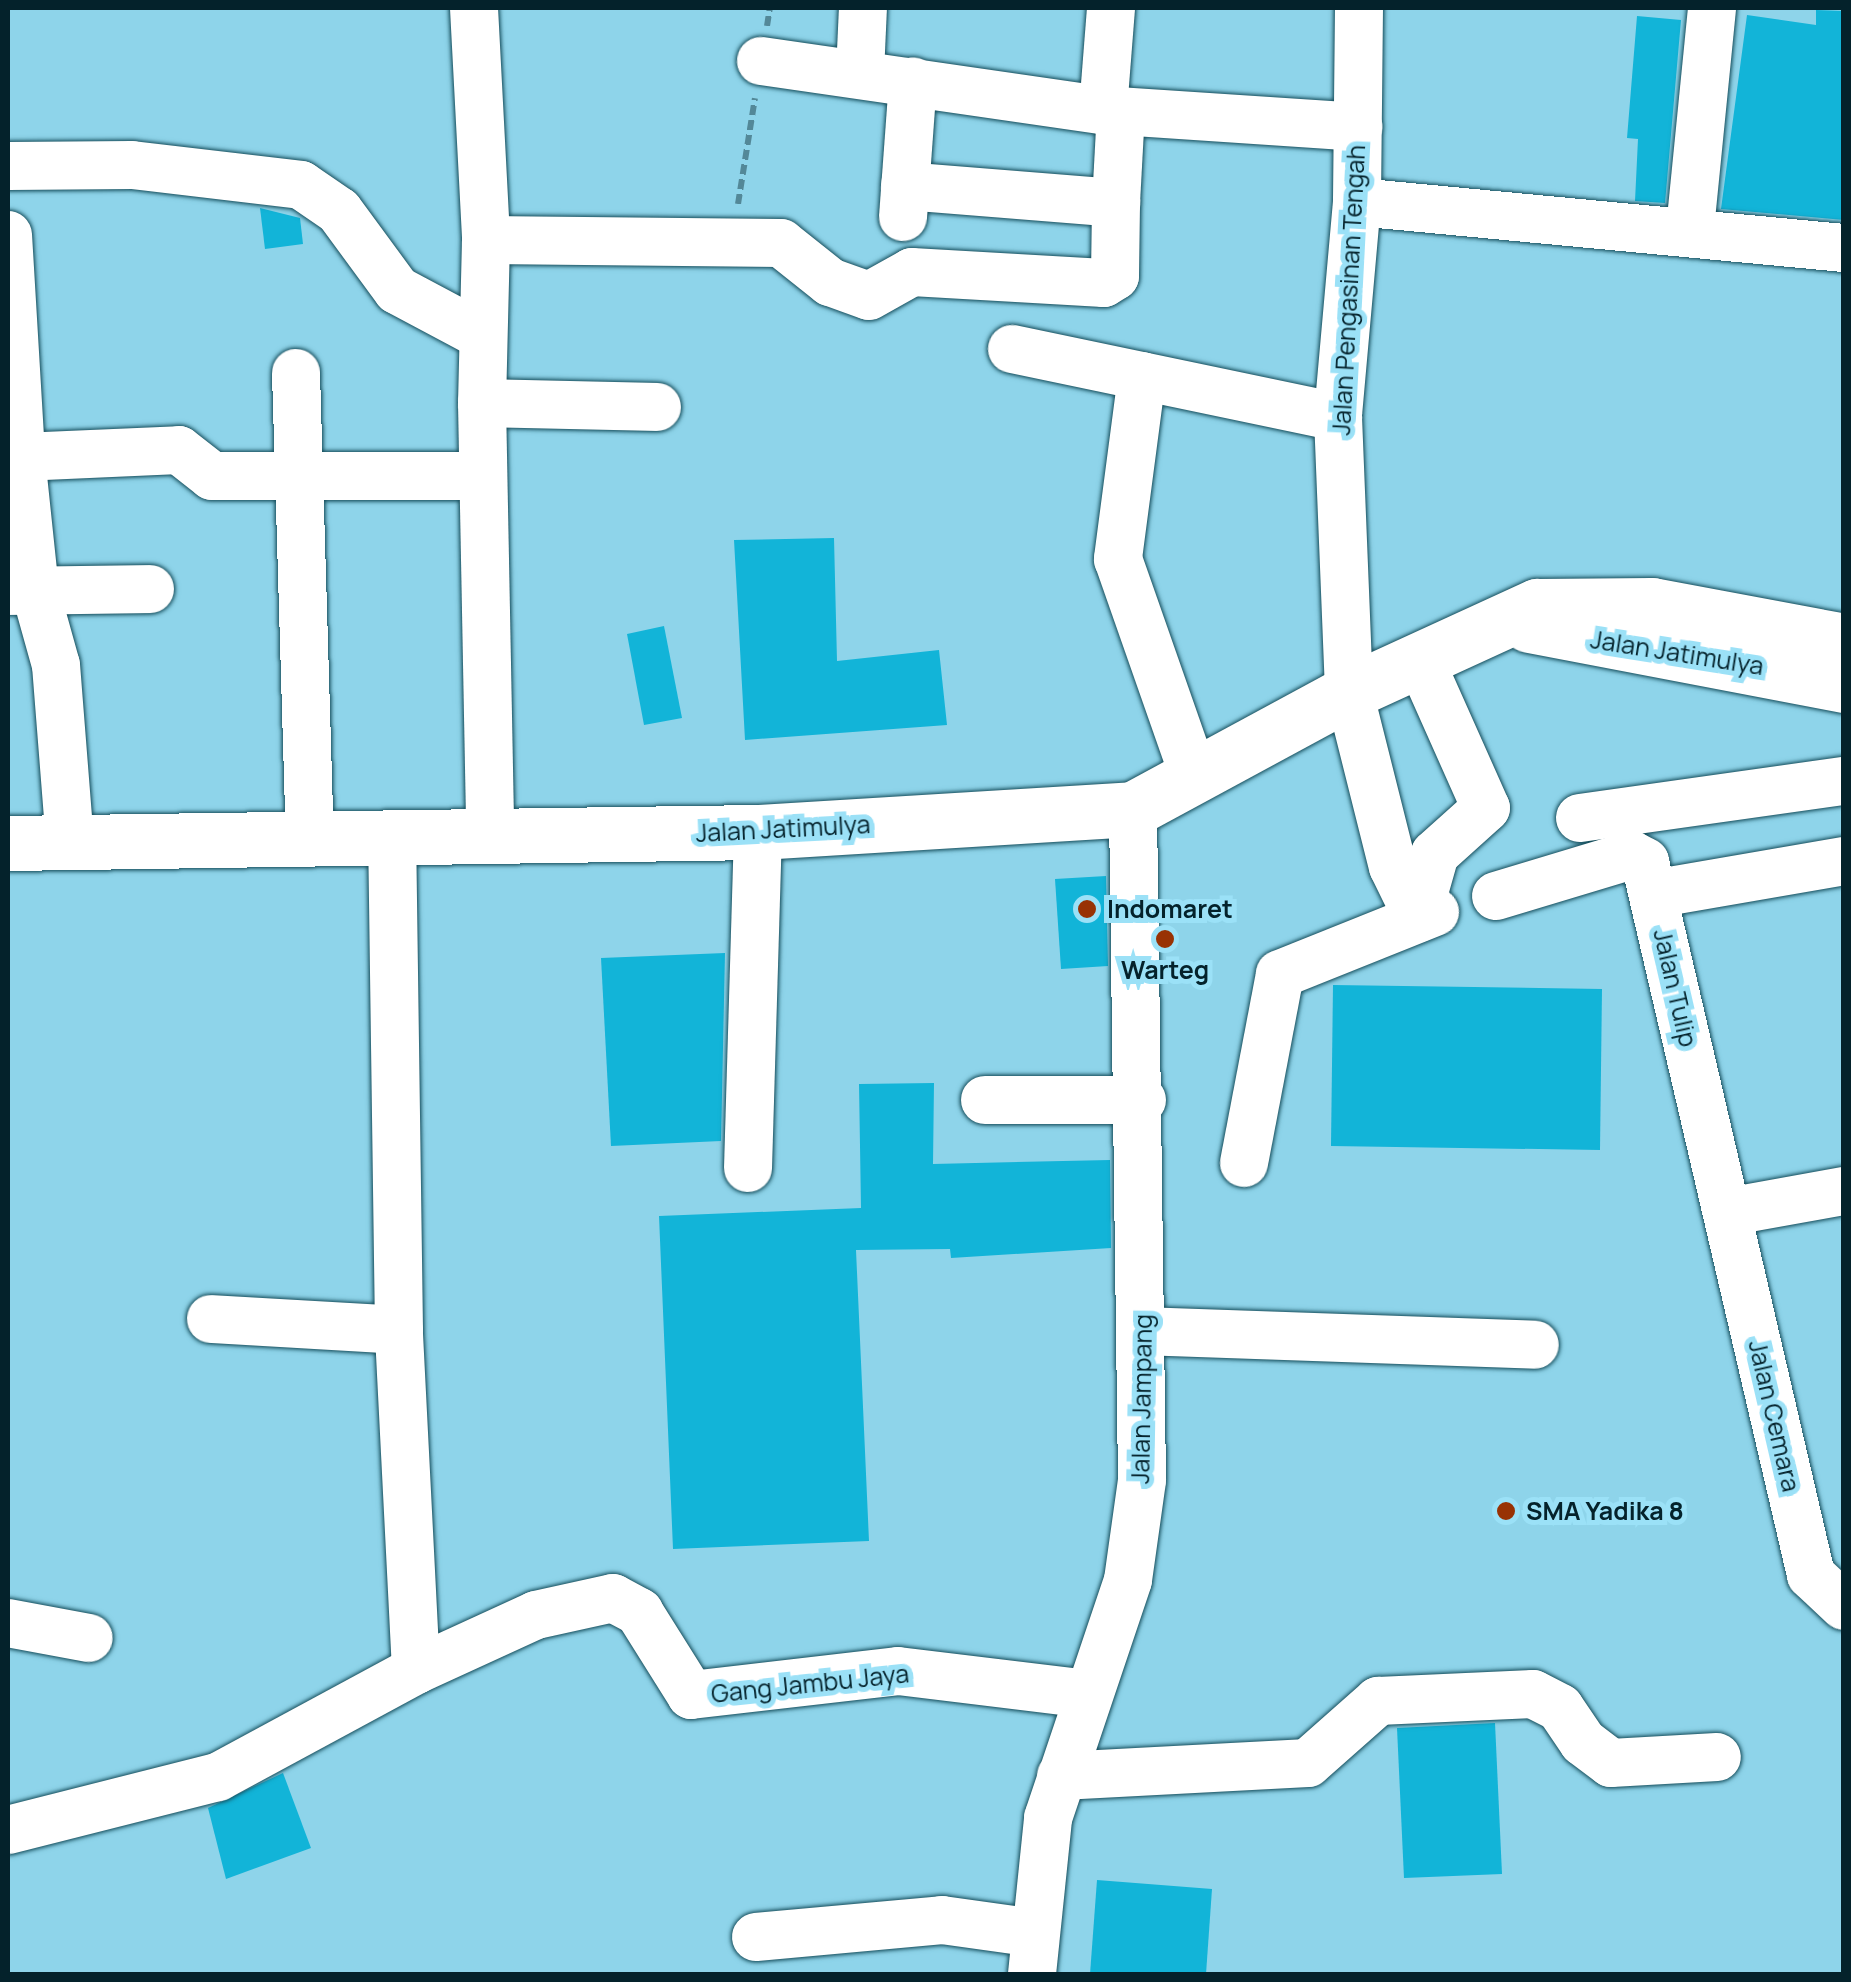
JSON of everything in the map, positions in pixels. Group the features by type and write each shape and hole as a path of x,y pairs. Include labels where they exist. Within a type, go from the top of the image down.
{"main road":[{"name":"Jalan Jatimulya","path":"8,843 758,832 1133,809 1196,779 1349,692 1513,617 1570,600 1652,605 1844,641"},
{"name":"Jalan Jatimulya","path":"1513,617 1546,633 1844,685"}],"street":[{"path":"474,8 486,240 478,333 490,838"},
{"path":"860,74 862,8"},
{"path":"486,240 781,244 830,282 868,296 912,272 1104,283 1115,276 1111,8"},
{"name":"Jalan Pengasinan Tengah","path":"1359,8 1358,202 1338,417 1349,692 1392,867 1426,915"},
{"path":"1690,229 1712,8"},
{"path":"761,61 1112,111 1358,127"},
{"path":"913,81 904,202 1116,203"},
{"path":"8,166 132,165 302,185 339,211 397,290 478,333"},
{"path":"1358,202 1690,229 1844,248"},
{"path":"8,235 21,456 21,590 56,665 70,842"},
{"path":"1012,349 1338,417"},
{"path":"296,373 310,840"},
{"path":"1142,376 1118,560 1196,779"},
{"path":"482,403 657,407"},
{"path":"21,456 180,450 212,476 483,476"},
{"path":"21,590 150,590"},
{"path":"1244,1162 1280,974 1426,915 1423,896 1435,854 1486,808 1420,660"},
{"path":"1580,818 1844,781"},
{"name":"Jalan Jampang","path":"1033,1954 1048,1818 1128,1580 1138,1528 1143,1331 1142,1100 1133,809"},
{"path":"748,1168 758,832"},
{"path":"8,1830 218,1777 416,1670 399,1330 392,840"},
{"path":"1496,896 1636,854 1653,894"},
{"name":"Jalan Tulip","path":"1727,1212 1653,894 1844,861"},
{"path":"984,1100 1142,1100"},
{"path":"1727,1212 1844,1191"},
{"name":"Jalan Cemara","path":"1727,1212 1811,1576 1844,1606"},
{"path":"211,1319 399,1330"},
{"path":"1143,1331 1535,1346"},
{"name":"Gang Jambu Jaya","path":"416,1670 536,1615 613,1598 638,1612 690,1695 898,1672 1089,1694"},
{"path":"8,1622 89,1638"},
{"path":"1061,1776 1308,1763 1378,1701 1480,1696 1544,1697 1611,1763 1717,1757"},
{"path":"756,1937 942,1920 1033,1954"}],"path":[{"path":"732,242 770,8"}],"building":[{"path":"1816,10 1844,11 1844,220 1721,209 1747,15 1816,25"},
{"path":"1637,16 1681,20 1665,203 1635,201 1638,139 1627,138"},
{"path":"260,208 300,218 303,244 265,249"},
{"path":"834,538 837,661 939,650 947,725 745,740 734,540"},
{"path":"664,626 682,718 644,725 627,634"},
{"path":"1106,876 1108,966 1061,969 1055,879"},
{"path":"725,953 721,1141 611,1146 601,958"},
{"path":"1333,985 1602,989 1600,1150 1331,1146"},
{"path":"934,1083 933,1164 1110,1160 1111,1248 951,1258 950,1249 856,1250 869,1541 673,1549 659,1216 861,1208 859,1084"},
{"path":"1495,1723 1502,1874 1404,1878 1397,1728"},
{"path":"283,1773 311,1848 226,1879 208,1808"},
{"path":"1097,1880 1212,1889 1206,1974 1090,1974"}],"place":[{"name":"Indomaret","path":"1087,909"},
{"name":"Warteg","path":"1165,939"},
{"name":"SMA Yadika 8","path":"1506,1511"}]}
